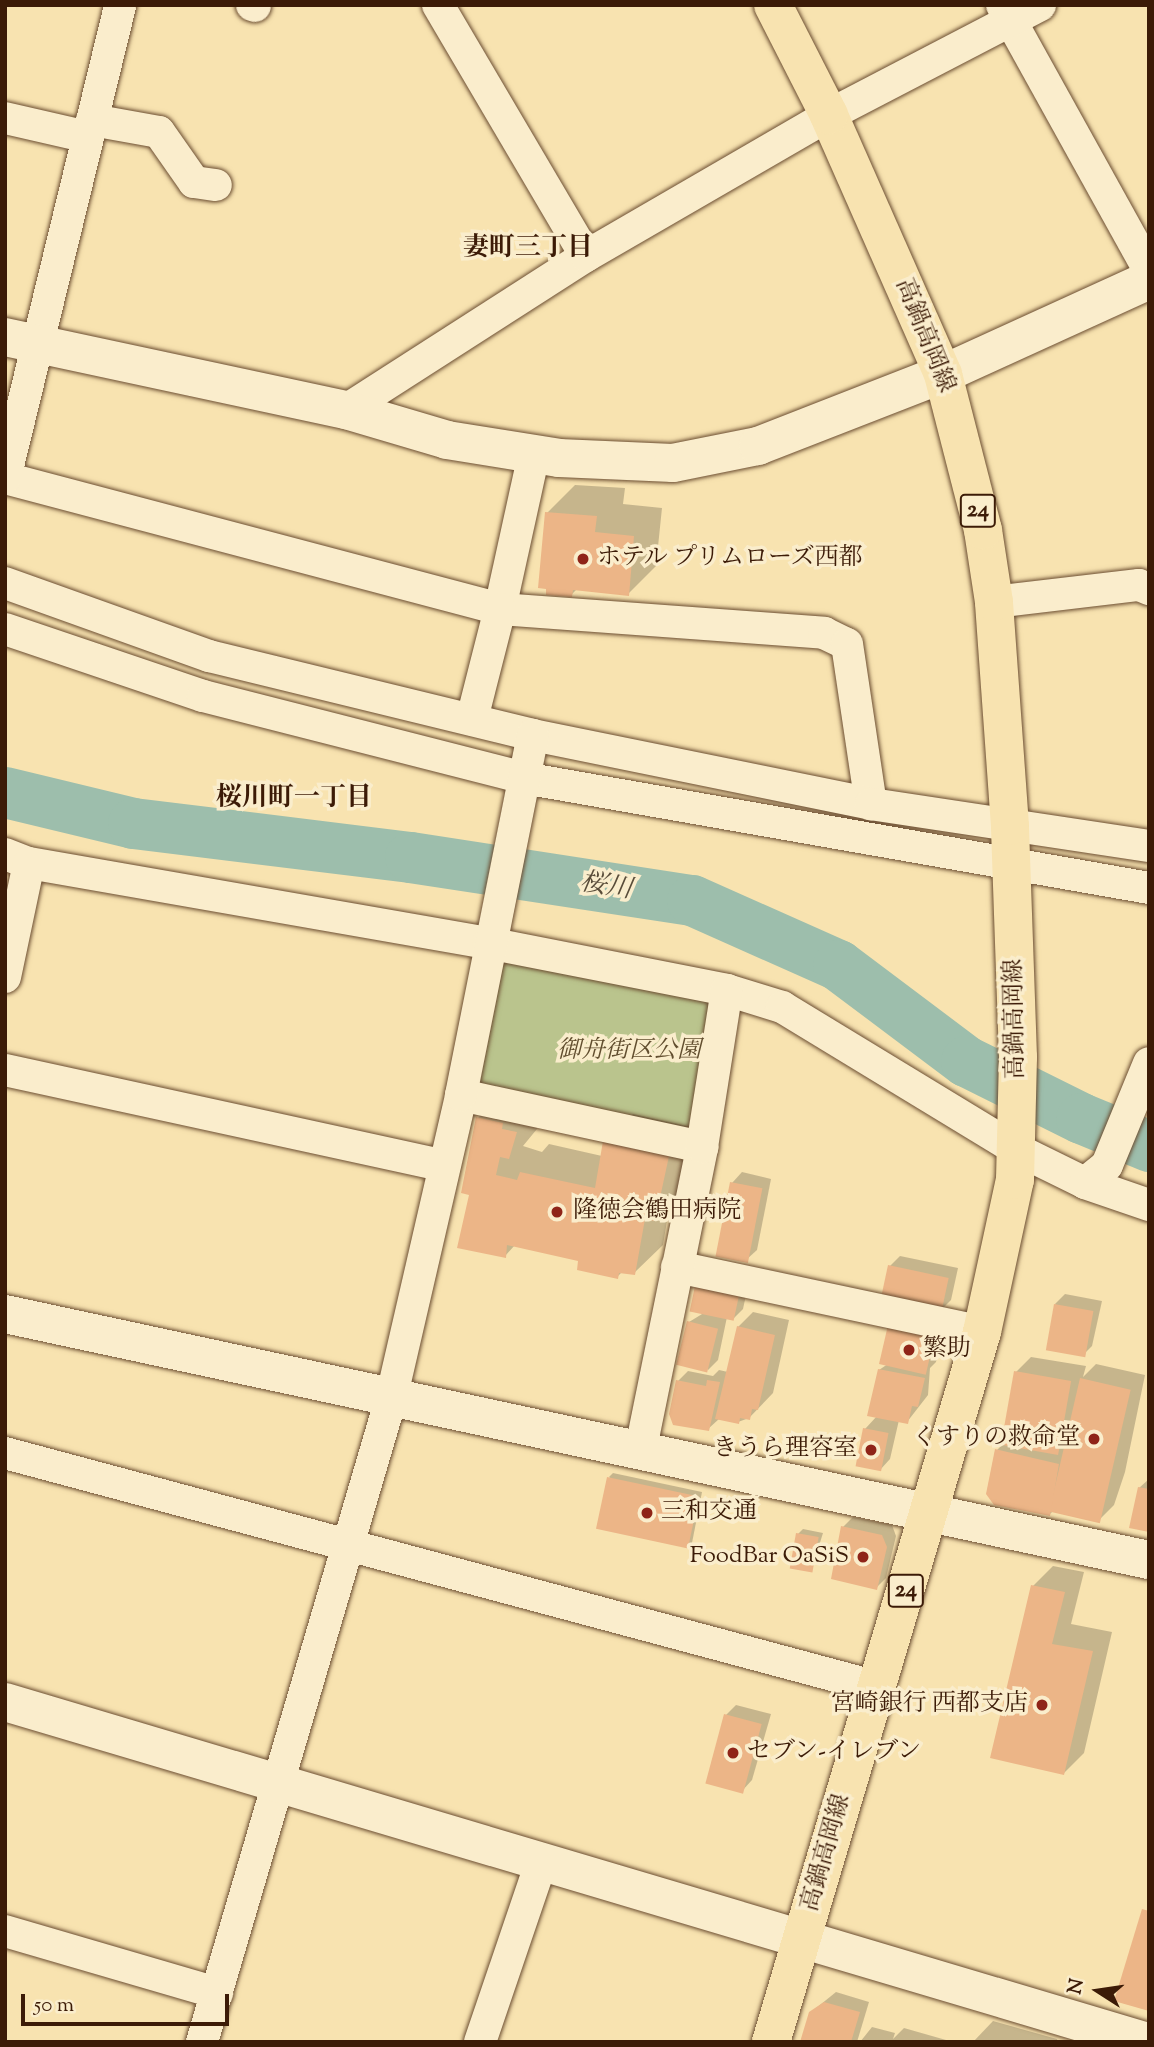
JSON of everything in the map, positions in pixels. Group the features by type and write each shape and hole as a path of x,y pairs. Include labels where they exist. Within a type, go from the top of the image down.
{"main road":[{"name":"高鍋高岡線","path":"771,2042 982,1332 1007,1224 1016,1142 1018,1057 1010,826 994,602 983,530 943,374 829,115 772,5"}],"street":[{"path":"120,5 90,129 22,341 5,478 500,609 824,633 846,644 871,804"},
{"path":"438,5 586,256"},
{"path":"346,410 586,256 1006,13 1040,5"},
{"path":"1006,13 1149,270"},
{"path":"5,118 90,129 159,132 194,181 216,185"},
{"path":"22,341 346,410 447,440 534,454 673,463 758,446 943,374 1149,280"},
{"path":"472,719 500,609 534,454"},
{"path":"5,583 209,656 533,735 871,804 1149,846"},
{"path":"994,602 1139,585 1149,589"},
{"path":"5,629 203,696 524,778 1011,867 1149,888"},
{"path":"202,2042 393,1395 461,1095 488,943 533,735"},
{"path":"5,977 17,859 488,943 727,990 782,1007 1016,1142 1096,1174 1149,1205"},
{"path":"640,1452 702,1147 727,990"},
{"path":"1096,1174 1136,1112 1149,1063"},
{"path":"5,1070 444,1166"},
{"path":"461,1095 702,1147"},
{"path":"677,1267 982,1332"},
{"path":"5,1314 393,1395 640,1452 930,1511 1149,1560"},
{"path":"5,1452 350,1548 877,1686"},
{"path":"5,1702 803,1937 1078,2032 1148,2042"},
{"path":"480,2042 542,1860"},
{"path":"5,1931 217,1993"}],"green space":[{"name":"御舟街区公園","path":"503,959 713,1000 688,1128 478,1088"}],"building":[{"path":"545,512 597,516 595,532 634,536 629,596 573,590 572,597 546,595 546,589 538,588"},
{"name":"隆徳会鶴田病院","path":"476,1117 503,1123 502,1129 517,1132 509,1159 500,1157 496,1175 517,1180 520,1172 595,1188 603,1141 669,1156 655,1221 645,1219 635,1275 619,1273 618,1279 577,1270 578,1261 507,1245 506,1258 457,1248 469,1195 461,1193"},
{"path":"730,1182 762,1188 748,1263 715,1257"},
{"path":"888,1265 949,1278 942,1311 881,1298"},
{"path":"695,1286 739,1295 734,1321 690,1311"},
{"path":"1054,1304 1093,1311 1085,1357 1046,1350"},
{"path":"687,1321 718,1329 707,1372 676,1365"},
{"path":"888,1325 935,1336 926,1375 879,1364"},
{"path":"737,1326 775,1335 758,1410 752,1409 750,1420 740,1418 739,1424 715,1419"},
{"path":"878,1369 925,1378 918,1407 912,1406 908,1424 867,1416"},
{"path":"1014,1371 1071,1381 1058,1455 1001,1445"},
{"name":"くすりの救命堂","path":"1080,1378 1131,1390 1100,1523 1049,1511"},
{"path":"676,1380 706,1386 707,1380 720,1382 709,1431 673,1425 669,1414"},
{"path":"863,1428 889,1433 881,1471 856,1466"},
{"path":"995,1449 1059,1464 1050,1516 994,1505 986,1494"},
{"name":"三和交通","path":"607,1477 699,1497 688,1548 596,1529"},
{"path":"1138,1487 1149,1489 1149,1532 1129,1528"},
{"path":"841,1526 882,1535 887,1547 877,1590 831,1579"},
{"path":"796,1533 819,1537 812,1572 790,1568"},
{"name":"宮崎銀行 西都支店","path":"1031,1585 1065,1592 1052,1644 1093,1651 1064,1775 990,1758"},
{"name":"セブン-イレブン","path":"724,1714 762,1724 743,1794 705,1784"},
{"path":"1142,1909 1149,1911 1149,2011 1114,2001"},
{"path":"824,2002 860,2012 851,2042 800,2042 809,2012"}],"waterway":[{"name":"桜川","path":"5,792 133,823 410,857 692,900 838,965 966,1061 1081,1118 1149,1146"}],"place":[{"name":"ホテル プリムローズ西都","path":"583,559"},
{"name":"隆徳会鶴田病院","path":"557,1212"},
{"name":"繁助","path":"909,1350"},
{"name":"くすりの救命堂","path":"1094,1439"},
{"name":"きうら理容室","path":"871,1450"},
{"name":"三和交通","path":"647,1513"},
{"name":"FoodBar OaSiS","path":"863,1557"},
{"name":"宮崎銀行 西都支店","path":"1042,1705"},
{"name":"セブン-イレブン","path":"733,1753"}],"district":[{"name":"妻町三丁目","path":"528,249"},
{"name":"桜川町一丁目","path":"294,799"}]}
